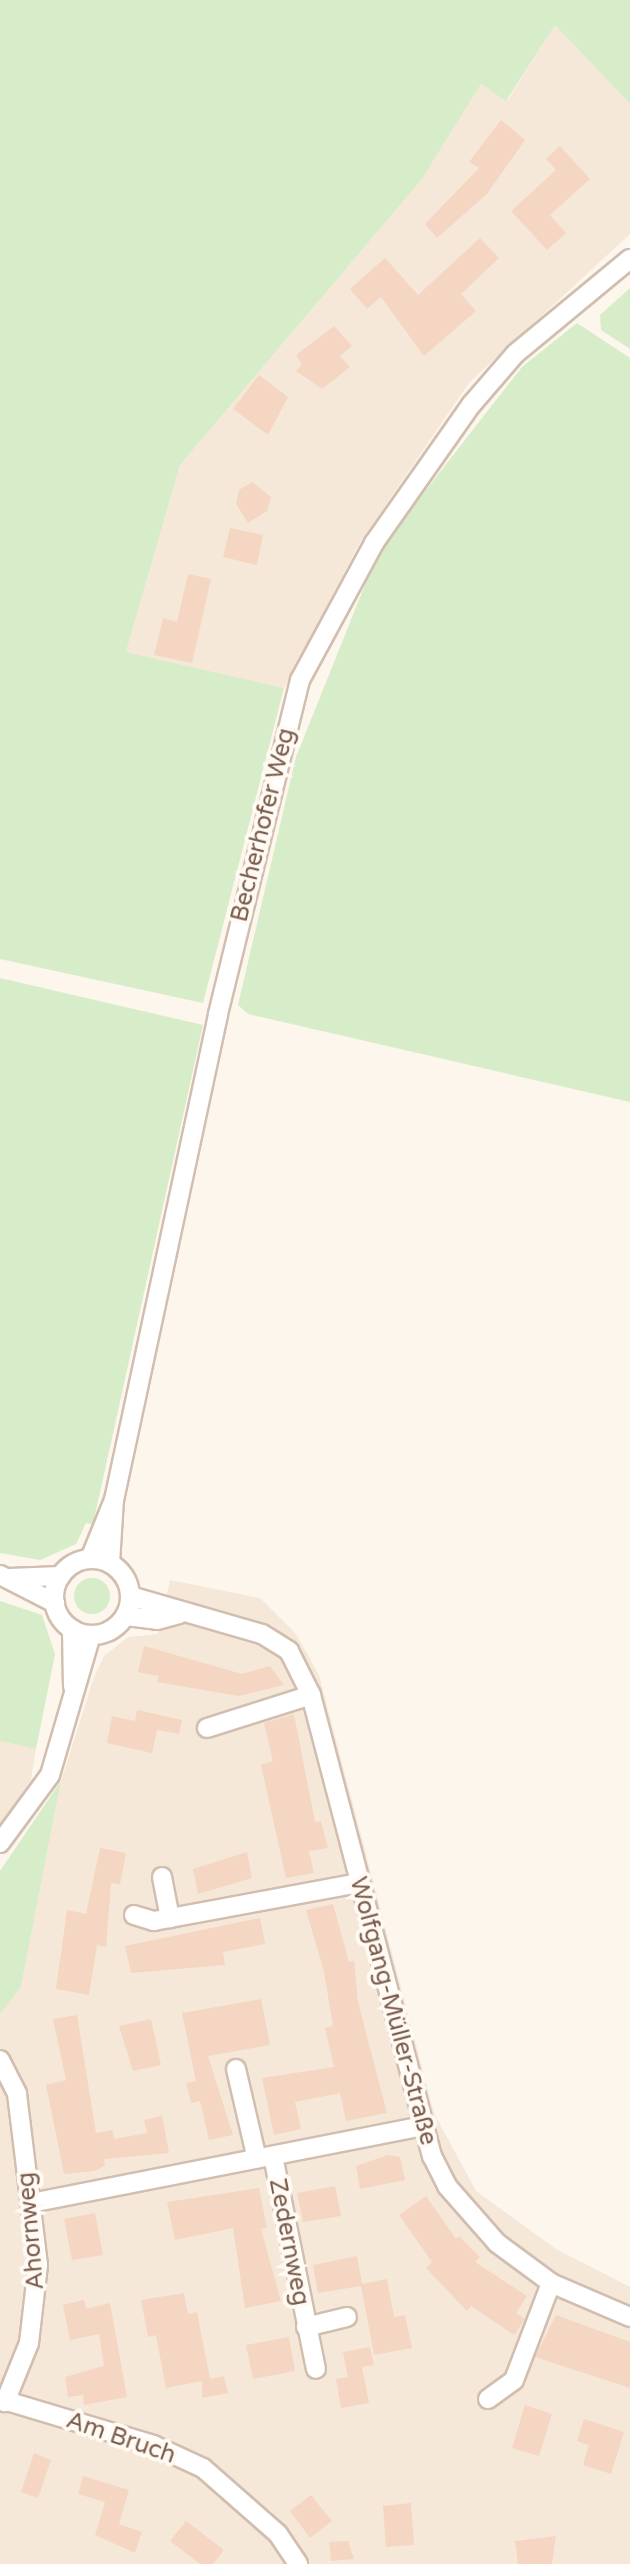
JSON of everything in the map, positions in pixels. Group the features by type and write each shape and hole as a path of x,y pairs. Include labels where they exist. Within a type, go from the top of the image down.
{"street":[{"name":"Becherhofer Weg","path":"110,1563 114,1500 218,1014 300,680 374,543 471,405 515,354 630,259"},
{"name":"Becherhofer Weg","path":"90,1559 114,1500"},
{"path":"4,1577 61,1576 90,1559 110,1563 125,1577 130,1596 126,1616 111,1630 91,1635 72,1629"},
{"path":"55,1603 61,1576"},
{"path":"4,1577 55,1603 72,1629 73,1686"},
{"name":"Wolfgang-Müller-Straße","path":"130,1596 161,1601 179,1614 262,1634 289,1651 311,1695 422,2126 447,2186 481,2228 551,2283 630,2317"},
{"name":"Wolfgang-Müller-Straße","path":"126,1616 157,1620 179,1614"},
{"path":"0,1843 50,1775 73,1686 91,1635"},
{"path":"207,1728 240,1713 311,1695"},
{"path":"162,1877 170,1918"},
{"path":"134,1915 170,1918 360,1883"},
{"name":"Ahornweg","path":"0,2060 17,2094 31,2203 38,2297 29,2343 3,2400"},
{"name":"Zedernweg","path":"236,2069 265,2158 316,2369"},
{"path":"31,2203 422,2126"},
{"path":"488,2399 514,2380 551,2283"},
{"name":"Zedernweg","path":"306,2327 347,2317"},
{"name":"Am Bruch","path":"3,2400 153,2445 203,2468 278,2534 298,2564"}],"shaded area":[{"path":"555,25 630,104 630,234 469,383 359,544 284,688 126,652 180,465 422,179 481,84 507,101"},
{"path":"170,1580 260,1598 296,1634 319,1675 434,2113 476,2191 556,2249 630,2287 630,2564 0,2564 0,2014 21,1987 61,1781 94,1677 104,1656 128,1637 158,1634"},
{"path":"0,1741 36,1749 31,1780 0,1825"}],"green space":[{"path":"0,0 630,0 630,104 555,25 506,101 481,84 422,179 180,465 126,652 284,688 203,1003 0,959"},
{"path":"630,288 630,349 601,330 600,315"},
{"path":"577,323 630,358 630,1102 248,1014 238,1005 296,757 379,550 522,367"},
{"path":"0,978 203,1025 93,1524 86,1523 76,1544 40,1560 0,1553"},
{"path":"92,1578 105,1583 110,1596 105,1609 92,1614 79,1609 74,1596 79,1583"},
{"path":"0,1601 42,1615 55,1654 36,1749 0,1741"},
{"path":"61,1781 21,1987 0,2014 0,1871"}],"building":[{"path":"501,120 525,140 487,194 437,238 425,224 479,168 469,162"},
{"path":"560,146 590,179 550,215 566,233 547,250 511,211 556,170 546,159"},
{"path":"480,238 499,258 461,294 476,311 424,356 381,297 367,309 350,289 385,258 418,295"},
{"path":"334,326 352,346 340,356 350,367 322,389 296,371 302,365 296,355"},
{"path":"259,375 288,397 268,435 233,409"},
{"path":"252,482 271,497 267,511 248,523 236,504 239,490"},
{"path":"230,528 263,535 257,565 223,557"},
{"path":"188,574 211,579 192,663 154,655 163,618 177,622"},
{"path":"144,1646 242,1674 270,1666 284,1685 238,1696 157,1682 159,1676 138,1672"},
{"path":"137,1710 182,1720 179,1734 157,1730 152,1753 107,1743 112,1716 135,1721"},
{"path":"294,1714 315,1822 321,1821 328,1848 309,1851 314,1873 286,1878 261,1765 273,1761 264,1723"},
{"path":"100,1848 126,1853 120,1884 111,1883 106,1947 97,1945 89,1995 56,1989 67,1910 86,1914"},
{"path":"247,1852 252,1878 198,1894 193,1869"},
{"path":"333,1904 349,1962 354,1961 358,2002 387,2113 346,2121 340,2093 295,2102 301,2129 274,2135 262,2078 334,2067 325,2028 333,2026 324,1972 306,1910"},
{"path":"260,1918 265,1944 223,1952 225,1965 131,1973 125,1946"},
{"path":"261,1999 270,2045 208,2056 233,2135 209,2140 200,2101 191,2103 186,2083 196,2081 182,2013"},
{"path":"77,2015 96,2133 113,2130 114,2139 147,2133 144,2120 162,2116 169,2153 104,2159 105,2166 94,2171 64,2174 46,2085 66,2080 53,2019"},
{"path":"151,2019 161,2065 133,2071 119,2026"},
{"path":"388,2155 400,2157 405,2180 360,2189 356,2166"},
{"path":"335,2186 341,2216 303,2222 297,2193"},
{"path":"259,2188 267,2228 261,2229 281,2301 245,2308 233,2228 175,2240 167,2202"},
{"path":"426,2196 456,2239 459,2236 480,2257 475,2262 527,2296 516,2313 525,2319 514,2335 471,2306 467,2311 426,2268 432,2262 399,2215"},
{"path":"95,2213 103,2255 72,2260 64,2219"},
{"path":"357,2256 362,2284 387,2279 394,2317 405,2315 412,2348 374,2355 361,2286 318,2293 313,2265"},
{"path":"184,2293 188,2314 197,2312 210,2379 224,2376 228,2393 202,2398 202,2381 166,2388 156,2335 148,2337 141,2300"},
{"path":"84,2300 86,2309 110,2303 127,2397 84,2405 83,2395 68,2397 65,2377 104,2366 99,2334 70,2340 63,2305"},
{"path":"556,2315 630,2342 630,2388 535,2357"},
{"path":"289,2337 295,2371 253,2379 246,2345"},
{"path":"370,2347 374,2365 362,2367 369,2403 341,2408 336,2379 348,2377 343,2352"},
{"path":"525,2405 552,2414 539,2456 512,2448"},
{"path":"584,2419 624,2432 611,2474 583,2465 589,2445 577,2441"},
{"path":"34,2453 51,2460 38,2498 21,2492"},
{"path":"83,2476 129,2490 119,2524 142,2532 135,2553 95,2535 105,2502 78,2494"},
{"path":"311,2495 332,2521 310,2538 290,2511"},
{"path":"411,2503 414,2545 386,2547 383,2506"},
{"path":"186,2521 224,2550 213,2564 200,2564 170,2541"},
{"path":"556,2536 552,2564 518,2564 515,2541"},
{"path":"348,2541 354,2559 331,2561 329,2542"}]}
